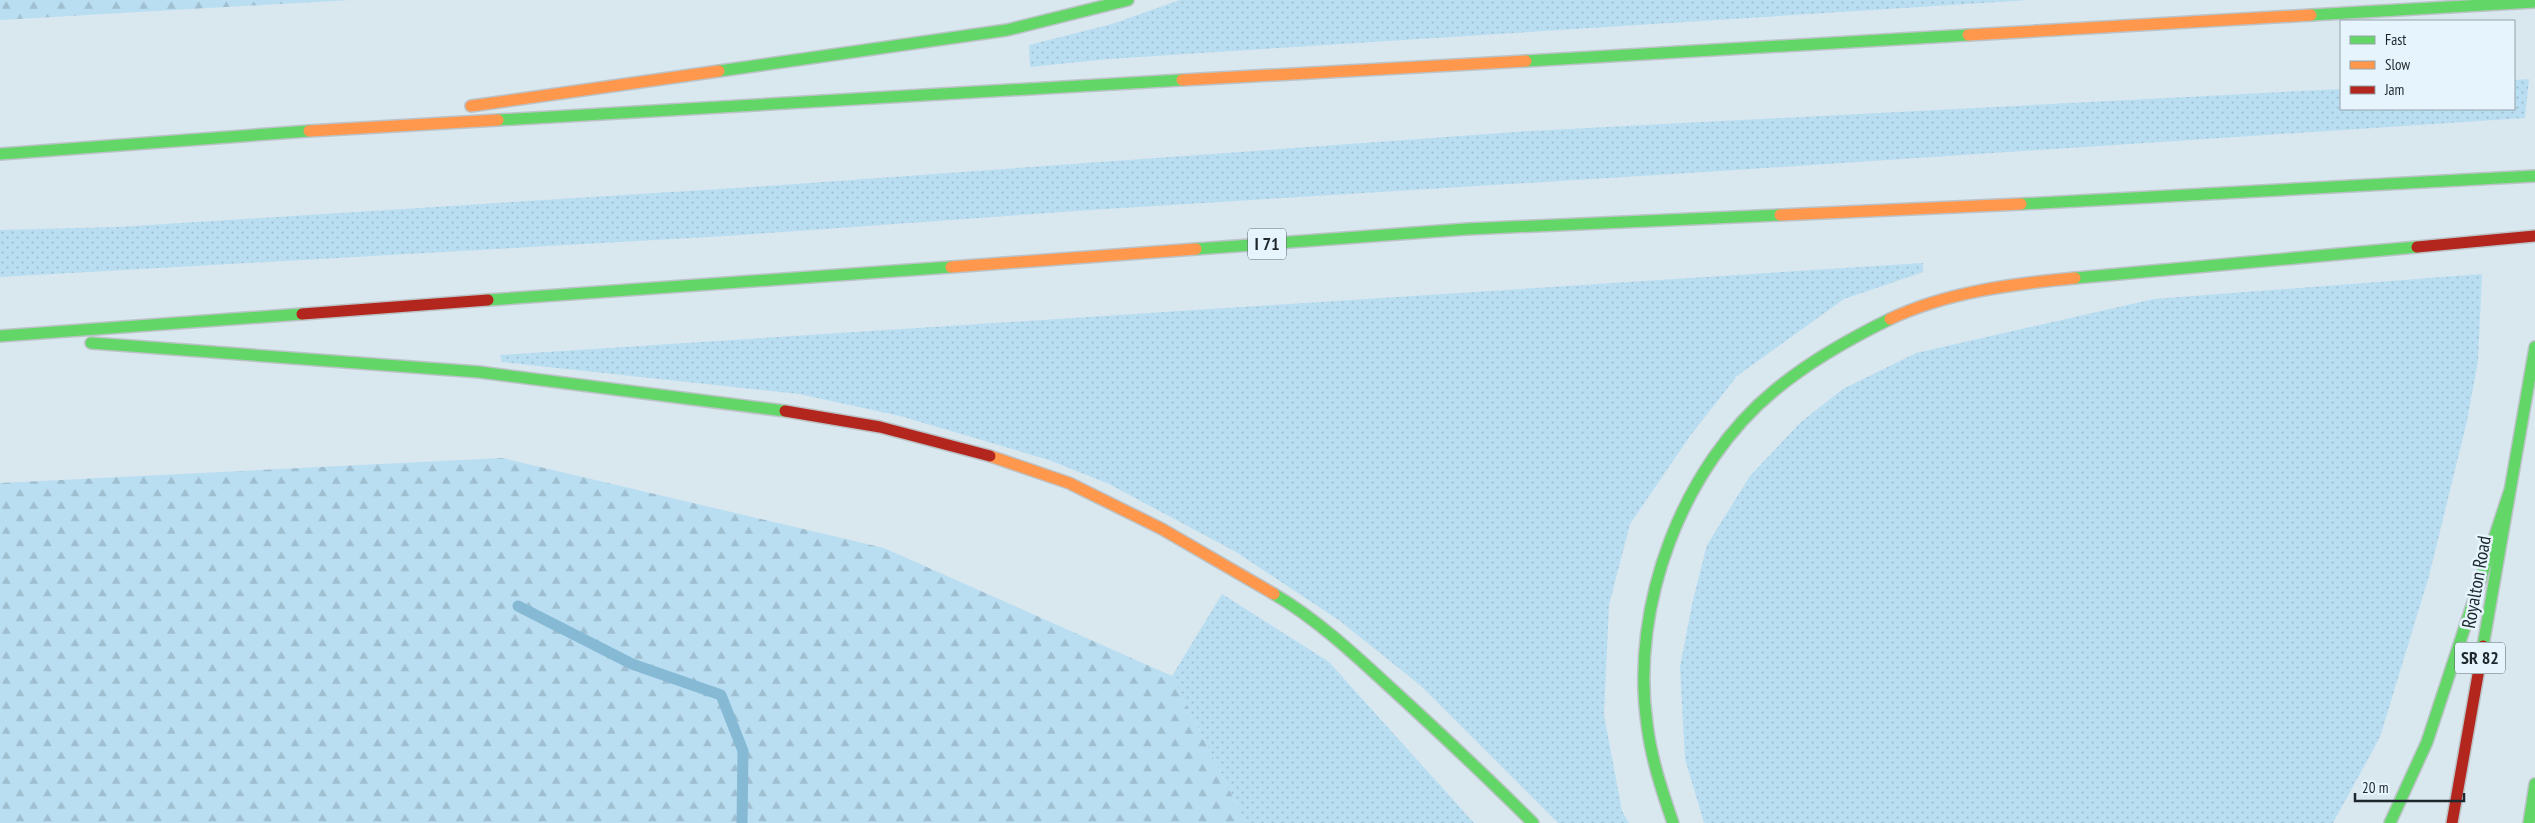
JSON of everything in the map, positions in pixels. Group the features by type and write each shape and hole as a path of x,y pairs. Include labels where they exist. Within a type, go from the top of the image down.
{"main road":[{"path":"455,108 1008,30 1128,0"},
{"path":"0,154 277,133 2535,2"},
{"path":"277,133 425,112"},
{"name":"I 71","path":"0,336 1457,230 2186,197 2535,176"},
{"path":"1673,823 1654,758 1645,711 1646,636 1653,585 1682,509 1707,468 1749,414 1813,360 1917,307 2020,283 2535,236"},
{"path":"0,336 479,372 766,408 880,427 979,452 1070,483 1162,529 1302,611 1354,654 1465,755 1533,823"},
{"name":"Royalton Road","path":"2452,823 2535,347"},
{"path":"2390,823 2427,742 2509,493"},
{"path":"2529,823 2535,784"}],"green space":[{"path":"0,0 350,0 0,20"},
{"path":"1180,0 2029,0 1108,59 1030,67 1029,45 1112,24"},
{"path":"2529,79 2525,118 1090,210 726,236 0,277 0,230 118,227 782,185 1530,131 2340,89 2340,110 2515,110 2515,80"},
{"path":"1923,263 1923,272 1844,299 1737,376 1690,436 1630,524 1609,605 1604,715 1622,811 1629,823 1558,823 1421,686 1340,621 1236,552 1109,484 1049,460 900,416 799,394 502,362 500,355"},
{"path":"2482,274 2478,361 2467,421 2429,576 2380,737 2333,823 1704,823 1685,759 1680,667 1693,600 1707,545 1750,476 1801,422 1843,389 1916,353 2154,299"},
{"path":"502,458 884,548 1172,676 1246,823 0,823 0,483"},
{"path":"1222,594 1329,662 1474,823 1246,823 1172,676"}],"waterway":[{"path":"518,606 632,664 721,695 743,751 742,823"}],"traffic: fast":[{"path":"719,71 1007,30 1128,0"},
{"path":"2311,15 2535,2"},
{"path":"1526,61 1968,35"},
{"path":"498,120 1182,80"},
{"path":"0,154 309,131"},
{"path":"2021,204 2535,176"},
{"path":"1196,249 1467,229 1780,215"},
{"path":"2075,278 2417,247"},
{"path":"488,300 951,267"},
{"path":"0,336 302,314"},
{"path":"1673,823 1651,749 1644,679 1647,633 1656,587 1670,541 1689,498 1713,458 1742,421 1775,390 1802,369 1890,319"},
{"path":"91,343 479,372 785,411"},
{"path":"2483,646 2535,347"},
{"path":"2390,823 2427,742 2509,493"},
{"path":"1274,594 1306,615 1350,651 1446,739 1533,823"},
{"path":"2529,823 2535,784"}],"traffic: slow":[{"path":"1968,35 2311,15"},
{"path":"1182,80 1526,61"},
{"path":"471,106 719,71"},
{"path":"309,131 498,120"},
{"path":"1780,215 2021,204"},
{"path":"951,267 1196,249"},
{"path":"1890,319 1934,302 1957,296 2004,286 2075,278"},
{"path":"990,456 1069,483 1162,529 1274,594"}],"traffic: jam":[{"path":"2417,247 2535,236"},
{"path":"302,314 488,300"},
{"path":"785,411 880,427 990,456"},
{"path":"2452,823 2483,646"}]}
